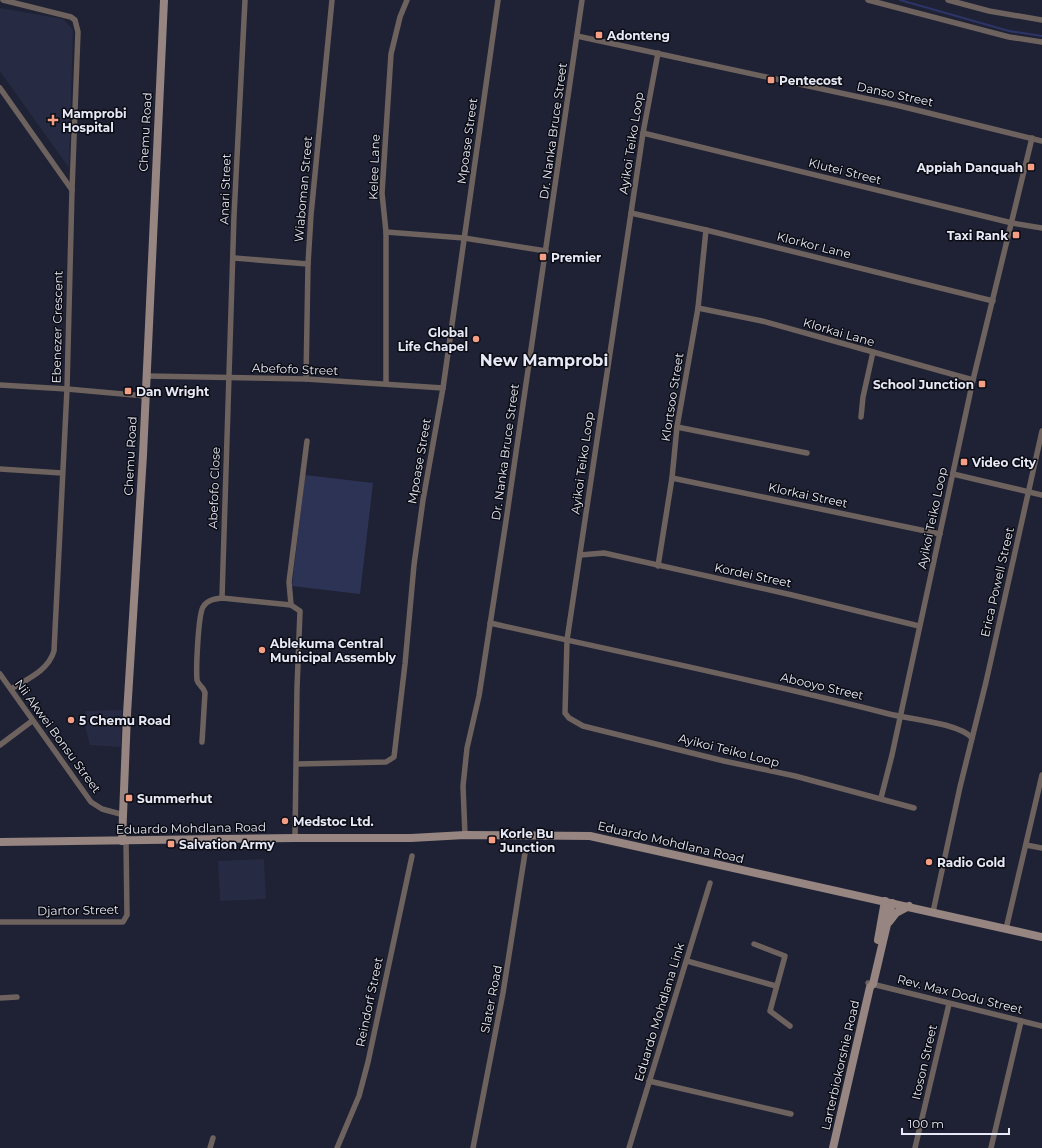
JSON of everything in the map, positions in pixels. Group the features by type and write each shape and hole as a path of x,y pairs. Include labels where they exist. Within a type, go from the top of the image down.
{"street":[{"name":"Ebenezer Crescent","path":"3,0 66,15 75,20 77,25 67,389 54,651 51,660 46,667 10,689"},
{"name":"Chemu Road","path":"124,841 127,714 147,376 164,0"},
{"name":"Anari Street","path":"228,378 234,258 238,126 245,0"},
{"name":"Wiaboman Street","path":"306,380 308,264 332,0"},
{"name":"Kelee Lane","path":"386,384 386,232 382,193 391,54 400,17 407,0"},
{"name":"Mpoase Street","path":"297,764 386,762 394,757 405,664 414,565 423,500 443,388 498,0"},
{"name":"Dr. Nanka Bruce Street","path":"465,835 465,763 479,696 578,36 582,0"},
{"path":"868,0 1009,37 1042,42"},
{"path":"948,0 989,11 1042,20"},
{"name":"Danso Street","path":"578,36 896,105 1042,141"},
{"name":"Ayikoi Teiko Loop","path":"658,53 643,133 567,640 564,704 565,713 574,721 583,726 881,798 973,380 1032,138"},
{"path":"0,88 72,190"},
{"name":"Klutei Street","path":"643,133 1012,223 1042,228"},
{"name":"Klorkor Lane","path":"631,213 993,301"},
{"name":"Klortsoo Street","path":"658,566 672,478 677,426 698,308 706,230"},
{"path":"386,232 464,238 546,251"},
{"path":"234,258 308,264"},
{"name":"Klorkai Lane","path":"698,308 762,321 973,380"},
{"path":"861,417 863,397 873,352"},
{"name":"Abefofo Street","path":"147,376 306,380 443,388"},
{"name":"Abefofo Close","path":"222,598 228,378"},
{"path":"0,385 145,396"},
{"path":"677,426 807,453"},
{"name":"Erica Powell Street","path":"972,738 986,682 1042,431"},
{"path":"291,605 289,582 307,441"},
{"path":"0,469 62,473"},
{"path":"953,474 1042,494"},
{"name":"Klorkai Street","path":"672,478 940,534"},
{"name":"Kordei Street","path":"580,555 604,554 792,595 919,626"},
{"path":"202,742 205,693 198,683 197,678 200,615 203,607 210,600 222,598 291,605 300,610 297,688 295,838"},
{"name":"Abooyo Street","path":"490,623 812,694 900,717 957,729 967,732 972,738"},
{"name":"Nii Akwei Bonsu Street","path":"0,674 91,802 102,809 124,814"},
{"path":"0,744 32,721"},
{"path":"932,912 972,738"},
{"path":"1006,929 1042,775"},
{"path":"881,798 914,808"},
{"name":"Eduardo Mohdlana Road","path":"0,842 411,838 465,835 524,837 570,835 602,837 718,865 909,906 1042,937"},
{"name":"Djartor Street","path":"0,922 123,922 127,915 124,841"},
{"path":"1026,845 1042,848"},
{"name":"Slater Road","path":"472,1148 505,987 525,852"},
{"name":"Reindorf Street","path":"337,1148 359,1096 368,1062 412,856"},
{"name":"Eduardo Mohdlana Link","path":"629,1148 710,883"},
{"path":"875,899 882,916"},
{"name":"Larterbiokorshie Road","path":"870,985 882,916 889,902"},
{"name":"Larterbiokorshie Road","path":"833,1148 870,985 886,926 889,902"},
{"path":"886,926 896,913 909,906"},
{"path":"754,944 785,956 770,1011 790,1026"},
{"path":"687,961 776,986"},
{"name":"Rev. Max Dodu Street","path":"870,985 1042,1026"},
{"path":"0,998 17,997"},
{"name":"Itoson Street","path":"915,1148 949,1004"},
{"path":"990,1148 1021,1021"},
{"path":"649,1081 791,1114"},
{"path":"210,1148 213,1138"}],"shaded area":[{"name":"Mamprobi Hospital","path":"0,8 63,19 73,30 69,168 0,71"},
{"path":"305,475 373,483 360,594 292,586"},
{"path":"122,710 121,747 90,745 85,726 87,725 85,711"},
{"path":"264,859 266,899 220,901 218,861"}],"waterway":[{"path":"900,0 1009,31 1042,36"}],"place":[{"name":"Adonteng","path":"599,35"},
{"name":"Pentecost","path":"771,80"},
{"name":"Mamprobi Hospital","path":"53,120"},
{"name":"Appiah Danquah","path":"1031,167"},
{"name":"Taxi Rank","path":"1016,235"},
{"name":"Premier","path":"543,257"},
{"name":"Global Life Chapel","path":"476,339"},
{"name":"School Junction","path":"982,384"},
{"name":"Dan Wright","path":"128,391"},
{"name":"Video City","path":"964,462"},
{"name":"Ablekuma Central Municipal Assembly","path":"262,650"},
{"name":"5 Chemu Road","path":"71,720"},
{"name":"Summerhut","path":"129,798"},
{"name":"Medstoc Ltd.","path":"285,821"},
{"name":"Korle Bu Junction","path":"492,840"},
{"name":"Salvation Army","path":"171,844"},
{"name":"Radio Gold","path":"929,862"}],"district":[{"name":"New Mamprobi","path":"544,360"}]}
